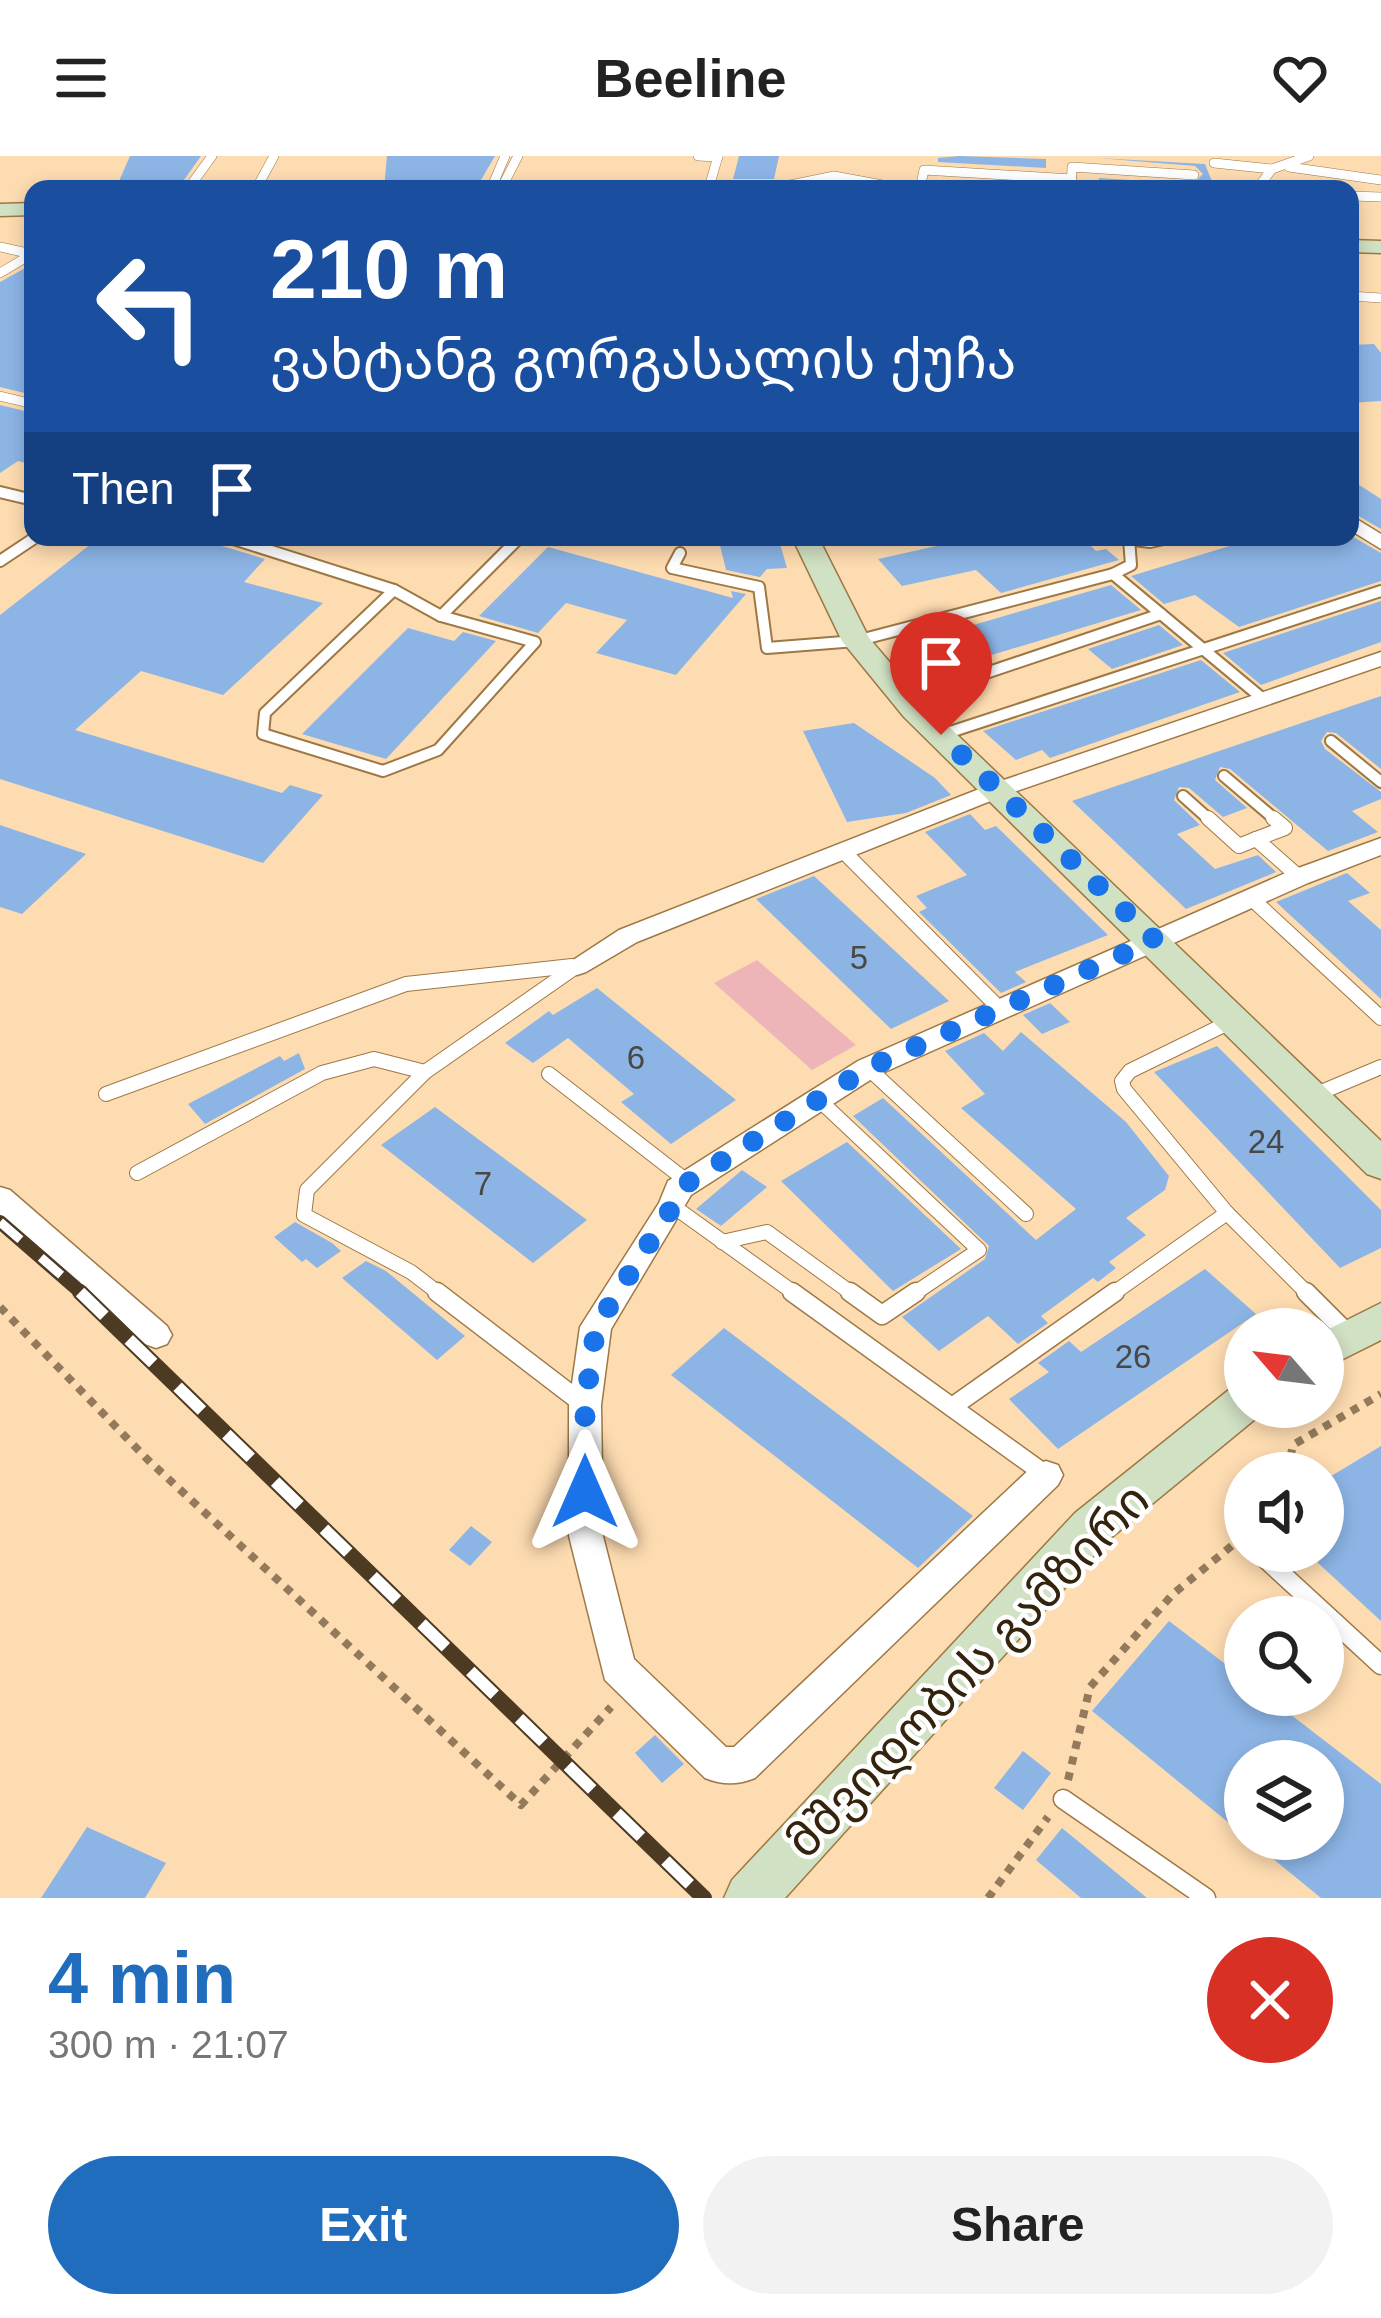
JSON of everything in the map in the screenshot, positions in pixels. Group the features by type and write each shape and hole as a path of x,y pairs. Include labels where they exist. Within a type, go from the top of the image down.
{"street":[{"path":"809,546 856,641 906,700 1381,1164"},
{"path":"577,966 628,936 1000,789 1381,659"},
{"path":"1046,1474 742,1765 718,1765 618,1668 586,1536 585,1405 596,1327 681,1194 817,1098 868,1068 1000,1008 1381,846"},
{"path":"0,1198 156,1335"},
{"name":"მშვიდობის გამზირი","path":"755,1892 1091,1527 1224,1419"}],"lane":[{"path":"698,156 718,157"},
{"path":"922,180 926,156"},
{"path":"1289,167 1309,156"},
{"path":"1214,163 1289,167 1381,180"},
{"path":"1071,180 1072,167 1194,175"},
{"path":"1263,180 1272,169"},
{"path":"924,170 1029,180"},
{"path":"815,180 834,176 856,180"},
{"path":"255,546 394,590 441,616 535,643 438,750 383,771 263,734 265,713 394,590"},
{"path":"441,616 511,546"},
{"path":"680,554 673,568 759,587 767,647 856,641 1112,574 1132,565 1131,546"},
{"path":"1112,574 1263,699"},
{"path":"941,735 1381,591"},
{"path":"906,700 1161,614"},
{"path":"1331,741 1381,782"},
{"path":"1183,796 1239,846 1285,829 1224,776"},
{"path":"1256,839 1299,877"},
{"path":"845,853 1000,1008"},
{"path":"1251,898 1381,1018"},
{"path":"577,966 425,1072 307,1190 304,1215 411,1272 585,1405"},
{"path":"106,1094 406,984 577,966"},
{"path":"1235,1019 1130,1071 1122,1082 1227,1213 1360,1335"},
{"path":"137,1173 322,1073 374,1060 425,1072"},
{"path":"1312,1096 1381,1067"},
{"path":"868,1068 1026,1214"},
{"path":"549,1074 681,1194 722,1242 1046,1474"},
{"path":"722,1242 767,1232 882,1315 979,1250 817,1098"},
{"path":"952,1407 1227,1213"},
{"path":"1280,1572 1381,1665"},
{"path":"1063,1798 1207,1898"}],"path":[{"path":"0,1307 148,1460 521,1805 610,1710 618,1668"},
{"path":"1292,1452 1293,1445 1381,1394"},
{"path":"988,1898 1063,1798 1090,1687 1173,1594 1224,1553"}],"shaded area":[{"path":"757,960 856,1045 812,1070 714,983"}],"building":[{"path":"130,156 201,156 184,180 120,180"},
{"path":"387,156 495,156 481,180 385,180"},
{"path":"739,156 779,156 774,179 733,179"},
{"path":"938,158 1046,159 1046,168 938,162"},
{"path":"1098,158 1205,164 1211,180 1197,180 1203,174 1195,166"},
{"path":"24,269 24,393 0,387 0,282"},
{"path":"1374,344 1381,353 1381,401 1359,402 1359,345"},
{"path":"0,405 24,411 24,463 18,461 0,473"},
{"path":"1359,485 1381,499 1381,529 1359,516"},
{"path":"1359,540 1381,553 1381,581 1239,627 1195,595 1164,604 1131,576 1229,546 1359,546"},
{"path":"88,546 222,546 265,559 244,582 323,603 223,695 141,671 75,730 282,793 290,785 323,795 263,863 0,779 0,615"},
{"path":"720,546 781,546 787,568 767,569 760,577 726,570"},
{"path":"936,546 1091,546 1096,551 1106,549 1119,560 1001,593 976,570 902,586 878,559"},
{"path":"548,547 733,598 731,591 746,594 676,675 596,653 627,620 566,603 538,633 479,616"},
{"path":"1111,585 1141,610 962,664 932,637"},
{"path":"1381,601 1381,642 1261,685 1223,653"},
{"path":"1159,625 1183,645 1112,669 1088,649"},
{"path":"408,628 454,641 463,632 496,641 386,759 302,734"},
{"path":"1201,660 1240,692 1050,758 1042,750 1016,760 983,731"},
{"path":"1381,696 1381,769 1336,733 1327,732 1321,741 1381,792 1381,799 1352,811 1378,832 1328,851 1230,769 1220,767 1215,780 1247,808 1223,817 1189,788 1179,787 1174,800 1200,825 1177,834 1215,869 1258,855 1276,872 1186,909 1072,801"},
{"path":"854,723 935,778 951,795 906,813 847,822 803,731"},
{"path":"970,814 985,830 996,826 1108,935 1015,972 1026,982 1001,993 919,912 927,908 916,896 967,875 925,832"},
{"path":"0,825 86,854 22,914 0,907"},
{"path":"1347,873 1370,893 1348,901 1381,930 1381,999 1276,902"},
{"path":"814,876 949,1001 891,1029 756,899"},
{"path":"597,988 736,1100 671,1144 621,1102 634,1094 568,1038 533,1063 505,1043 549,1011 553,1015"},
{"path":"1050,1003 1070,1022 1042,1034 1023,1015"},
{"path":"1021,1032 1126,1122 1169,1176 1165,1190 1126,1218 1146,1235 1109,1262 1116,1268 1098,1282 1093,1278 1041,1316 1048,1323 1018,1344 988,1316 939,1351 902,1317 985,1259 989,1246 853,1116 883,1098 1036,1240 1076,1209 961,1108 985,1094 945,1051 984,1033 1003,1051"},
{"path":"1217,1046 1381,1210 1381,1248 1340,1268 1154,1072"},
{"path":"299,1053 305,1069 205,1124 188,1104 280,1056 284,1061"},
{"path":"435,1107 587,1220 533,1263 381,1145"},
{"path":"847,1142 961,1249 893,1291 781,1181"},
{"path":"742,1170 767,1187 721,1226 696,1209"},
{"path":"295,1222 341,1251 317,1268 306,1259 302,1262 274,1237"},
{"path":"366,1261 386,1271 465,1336 437,1360 342,1278"},
{"path":"1205,1269 1249,1308 1224,1308 1224,1336 1058,1449 1009,1399 1049,1372 1038,1363 1069,1341 1081,1352"},
{"path":"724,1328 973,1516 918,1568 671,1375"},
{"path":"1381,1446 1381,1621 1328,1572 1344,1572 1344,1468"},
{"path":"471,1526 492,1542 470,1566 449,1550"},
{"path":"1169,1621 1224,1663 1224,1716 1292,1716 1324,1740 1224,1740 1224,1819 1092,1711"},
{"path":"655,1735 684,1764 662,1783 635,1753"},
{"path":"1023,1751 1051,1773 1023,1810 994,1788"},
{"path":"1344,1756 1381,1784 1381,1898 1321,1898 1275,1860 1344,1860"},
{"path":"87,1827 166,1863 145,1898 41,1898"},
{"path":"1062,1828 1147,1898 1081,1898 1036,1860"}],"railway":[{"path":"0,1222 84,1295"},
{"path":"80,1292 704,1898"}],"route":[{"path":"585,1492 585,1405 596,1327 673,1206 678,1189 868,1068 1155,940 941,735"}]}
